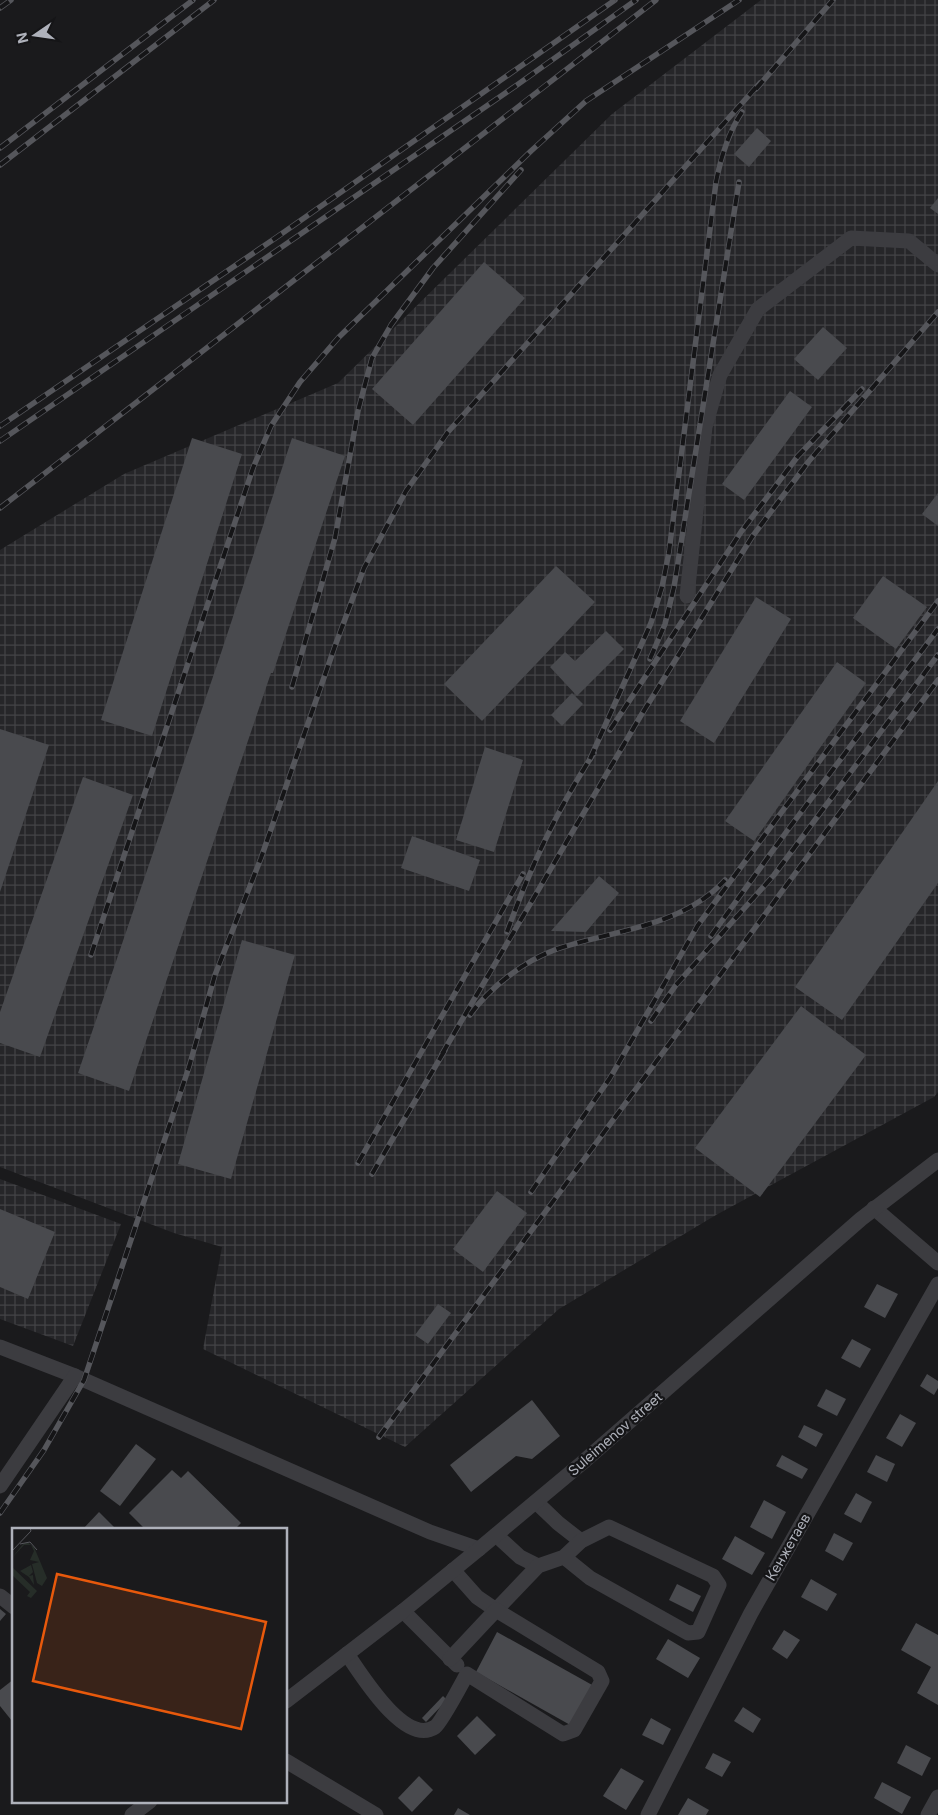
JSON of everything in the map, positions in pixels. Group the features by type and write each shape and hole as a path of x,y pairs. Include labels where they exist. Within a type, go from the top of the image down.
{"street":[{"path":"687,596 705,427 720,375 758,309 851,238 909,241 938,265"},
{"name":"Suleimenov street","path":"288,1699 403,1611 536,1502 874,1208 938,1160"},
{"path":"874,1208 938,1263"},
{"name":"Кенжетаев","path":"648,1815 751,1612 938,1284"},
{"path":"0,1346 75,1376 430,1532 479,1549"},
{"path":"0,1486 75,1376"},
{"path":"536,1502 581,1541"},
{"path":"450,1659 538,1566 564,1557 581,1541 609,1527 713,1576 719,1585 698,1632 688,1633 590,1578 564,1557"},
{"path":"496,1535 520,1557 538,1566"},
{"path":"403,1611 450,1659 468,1674 563,1734 574,1730 602,1681 598,1672 477,1597 453,1570"},
{"path":"0,1596 12,1605"},
{"path":"347,1654 375,1693 398,1719 417,1729 427,1730 437,1726 468,1674"},
{"path":"288,1762 376,1815"},
{"path":"928,1815 938,1797"},
{"path":"132,1815 149,1802"}],"shaded area":[{"path":"761,0 938,0 938,1092 934,1097 716,1215 559,1309 405,1447 203,1349 222,1247 174,1233 0,1167 0,550 124,474 338,383 612,114"},
{"path":"0,1179 121,1224 73,1346 0,1319"}],"building":[{"path":"757,128 771,141 749,167 734,154"},
{"path":"938,198 938,214 930,208"},
{"path":"484,262 525,298 413,425 372,389"},
{"path":"823,327 847,348 818,380 794,359"},
{"path":"790,391 812,407 744,500 722,484"},
{"path":"192,438 242,454 152,736 101,720"},
{"path":"292,438 345,456 273,673 271,673 129,1091 78,1073"},
{"path":"938,493 938,526 922,514"},
{"path":"556,566 595,602 482,721 444,684"},
{"path":"883,576 927,607 896,649 853,618"},
{"path":"756,597 791,619 714,743 680,721"},
{"path":"606,631 624,649 577,696 550,667 565,652 575,661"},
{"path":"837,662 866,683 754,841 725,821"},
{"path":"572,693 583,704 562,726 551,715"},
{"path":"0,729 49,745 0,892"},
{"path":"485,747 523,760 494,852 456,840"},
{"path":"83,777 133,795 40,1057 0,1043 0,1012"},
{"path":"938,781 938,883 842,1020 795,987"},
{"path":"412,836 480,860 469,891 401,868"},
{"path":"599,876 619,893 586,932 551,931"},
{"path":"242,940 295,955 231,1179 178,1164"},
{"path":"801,1006 866,1055 760,1197 695,1148"},
{"path":"497,1191 527,1213 483,1272 453,1249"},
{"path":"0,1209 55,1232 28,1299 0,1287"},
{"path":"877,1284 898,1294 885,1318 864,1307"},
{"path":"438,1304 451,1313 428,1344 415,1335"},
{"path":"852,1339 871,1349 860,1368 841,1358"},
{"path":"927,1374 938,1381 938,1388 934,1395 920,1386"},
{"path":"826,1389 846,1399 837,1416 817,1406"},
{"path":"532,1400 560,1436 532,1459 516,1456 471,1492 450,1465"},
{"path":"900,1414 916,1423 902,1447 886,1438"},
{"path":"804,1425 823,1434 816,1447 798,1437"},
{"path":"136,1444 156,1459 120,1506 100,1491"},
{"path":"782,1455 808,1469 802,1479 776,1466"},
{"path":"876,1455 895,1464 887,1482 867,1472"},
{"path":"172,1470 181,1478 188,1471 241,1523 236,1528 144,1528 129,1513"},
{"path":"856,1493 872,1502 861,1523 844,1514"},
{"path":"764,1500 786,1512 772,1539 750,1527"},
{"path":"99,1512 115,1528 84,1528"},
{"path":"834,1533 853,1543 843,1561 825,1551"},
{"path":"735,1536 765,1553 752,1575 722,1559"},
{"path":"811,1579 837,1594 827,1611 801,1597"},
{"path":"677,1584 701,1596 693,1612 669,1600"},
{"path":"0,1609 6,1614 0,1621"},
{"path":"916,1623 938,1635 938,1705 917,1693 931,1667 901,1650"},
{"path":"784,1630 800,1640 787,1659 772,1649"},
{"path":"497,1632 594,1686 572,1726 476,1672"},
{"path":"668,1639 700,1658 688,1678 656,1659"},
{"path":"12,1681 12,1721 0,1706 0,1690"},
{"path":"443,1696 447,1700 426,1722 422,1718"},
{"path":"743,1707 761,1719 753,1733 734,1721"},
{"path":"477,1716 496,1735 475,1755 457,1736"},
{"path":"651,1718 671,1729 663,1745 642,1735"},
{"path":"906,1745 931,1758 922,1776 897,1763"},
{"path":"713,1753 731,1762 722,1777 705,1768"},
{"path":"621,1768 644,1781 626,1810 603,1796"},
{"path":"419,1776 433,1790 412,1812 398,1798"},
{"path":"882,1782 911,1797 902,1814 874,1798"},
{"path":"688,1798 709,1810 706,1815 678,1815"},
{"path":"458,1808 470,1815 454,1815"}],"railway":[{"path":"0,8 11,0"},
{"path":"0,148 193,0"},
{"path":"0,165 214,0"},
{"path":"0,426 277,237 615,0"},
{"path":"0,441 517,85 636,0"},
{"path":"0,508 656,0"},
{"path":"91,955 253,468 271,426 300,382 339,337 531,151 586,101 739,0"},
{"path":"756,89 833,0"},
{"path":"0,1513 44,1450 84,1380 189,1067 215,975 261,858 364,568 406,491 448,432 760,83"},
{"path":"590,759 651,623 662,587 669,552 716,182 726,146 742,112"},
{"path":"292,687 335,538 358,411 372,358 391,325 433,268 521,170"},
{"path":"650,659 665,624 674,587 739,182"},
{"path":"442,1054 640,717 752,537 809,461 938,312"},
{"path":"610,730 741,532 798,456 862,389"},
{"path":"531,1192 610,1078 698,925 938,601"},
{"path":"711,936 938,629"},
{"path":"651,1021 676,985 774,875 938,655"},
{"path":"379,1437 938,680"},
{"path":"507,932 545,839 594,753"},
{"path":"358,1163 523,874"},
{"path":"470,1015 498,985 532,960 557,949 646,925 668,917 689,908 708,896 725,880"},
{"path":"372,1174 445,1050"}]}
